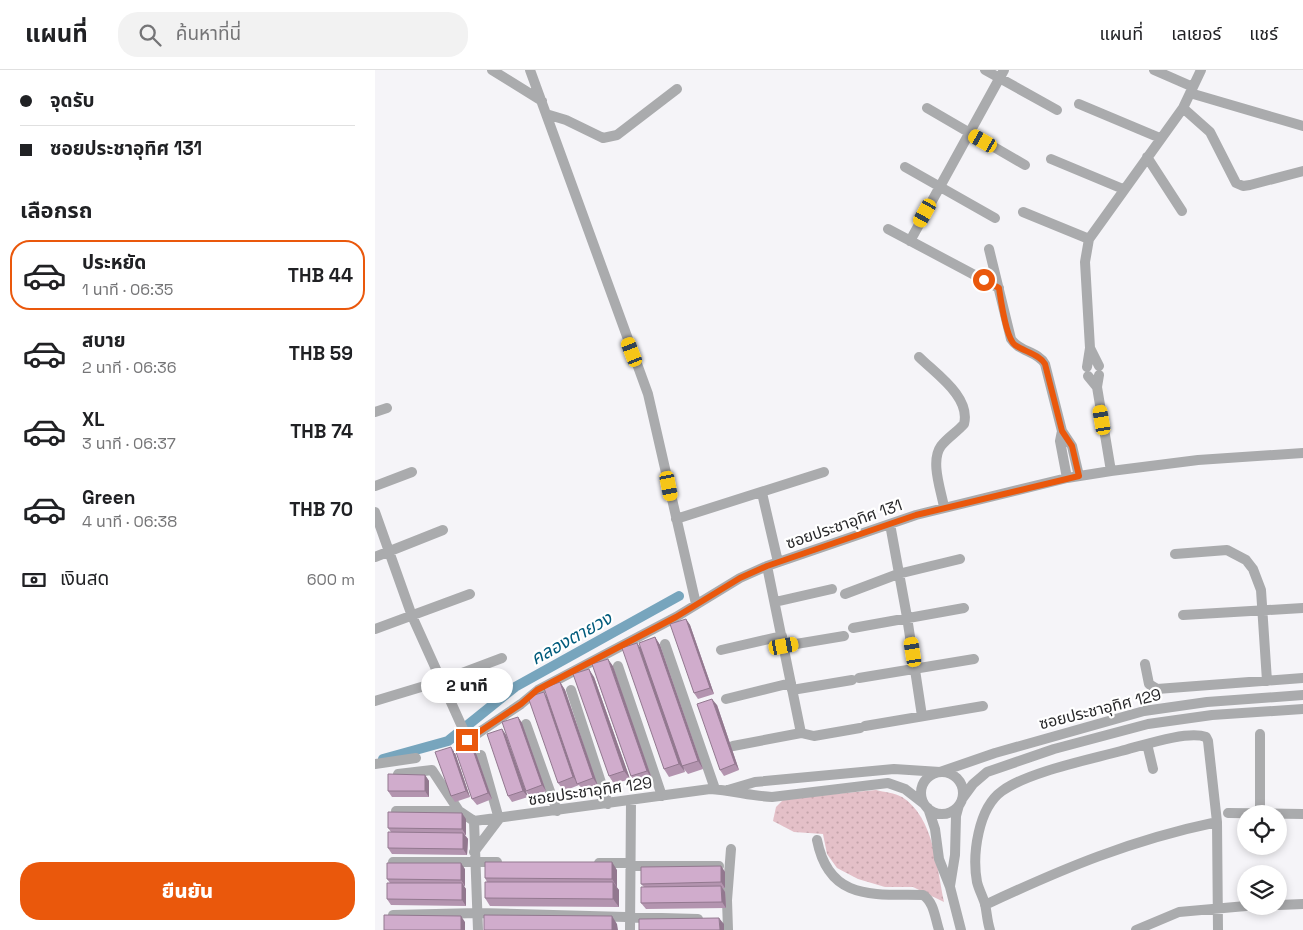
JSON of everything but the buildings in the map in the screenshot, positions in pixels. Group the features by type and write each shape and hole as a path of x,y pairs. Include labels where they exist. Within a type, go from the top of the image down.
{"street":[{"path":"493,70 542,101"},
{"path":"530,70 648,394 696,604"},
{"path":"985,70 1002,74 1057,110"},
{"path":"1154,70 1192,90 1303,126"},
{"path":"1097,387 1088,372 1090,348 1085,262 1089,239 1183,108 1201,70"},
{"path":"910,240 1002,74"},
{"path":"546,114 566,120 603,138 609,138 617,135 677,89"},
{"path":"1079,104 1160,138"},
{"path":"927,108 1025,165"},
{"path":"1183,108 1210,132 1236,183 1243,186 1250,185 1303,171"},
{"path":"1147,157 1182,211"},
{"path":"1051,159 1123,190"},
{"path":"905,167 995,218"},
{"path":"1023,212 1089,239"},
{"path":"888,229 999,288"},
{"path":"989,249 1011,339 1014,344 1043,359 1062,431 1072,446 1079,476"},
{"path":"1090,348 1099,371 1097,387 1111,470"},
{"path":"919,357 957,395 965,411 964,424 941,446 937,454 936,464 944,507"},
{"path":"375,412 387,408"},
{"path":"1062,431 1060,441 1067,478"},
{"name":"ซอยประชาอุทิศ 131","path":"441,682 467,740 521,704 537,690 676,617 740,578 778,562 944,507 1067,478 1111,470 1198,460 1303,453"},
{"path":"375,486 412,472"},
{"path":"676,519 762,494 824,472"},
{"path":"762,494 778,562"},
{"path":"375,512 412,616 441,682"},
{"path":"890,524 916,669 922,716"},
{"path":"375,557 443,530"},
{"path":"1175,554 1218,549 1227,550 1247,560 1258,578 1263,610 1267,681"},
{"path":"845,594 898,574 960,559"},
{"path":"767,566 801,733"},
{"path":"775,602 832,588"},
{"path":"375,629 470,594"},
{"path":"853,628 964,608"},
{"path":"1183,615 1303,608"},
{"path":"721,650 783,641 844,636"},
{"path":"665,644 715,789"},
{"path":"375,701 441,682 502,658"},
{"path":"726,699 974,659"},
{"path":"1145,664 1149,684 1157,689 1303,678"},
{"path":"618,666 662,796"},
{"path":"571,690 608,804"},
{"name":"ซอยประชาอุทิศ 129","path":"926,806 921,790 927,778 939,772 987,756 1144,711 1207,702 1303,695"},
{"path":"1281,696 1283,710"},
{"path":"733,746 801,733 814,736 983,706"},
{"name":"ซอยประชาอุทิศ 129","path":"474,821 715,789 754,796 772,797 887,784 905,789 926,806 941,814 954,810 987,772 1116,731 1182,718 1303,709"},
{"path":"526,724 557,811"},
{"path":"990,930 985,905 977,882 976,844 981,821 991,802 1001,792 1013,784 1059,767 1147,744 1195,734 1206,737 1208,741 1217,822 1218,930"},
{"path":"1260,734 1260,805"},
{"path":"1147,744 1153,769"},
{"path":"475,857 499,819 481,755"},
{"path":"375,764 416,758"},
{"name":"ซอยประชาอุทิศ 129","path":"728,790 755,782 894,769 946,772 958,780 963,792 960,802"},
{"path":"398,774 432,770 459,811 474,821 477,930"},
{"path":"630,930 631,801"},
{"path":"950,887 955,855 956,816 960,802"},
{"path":"926,806 935,829 939,858 950,887 961,930"},
{"path":"396,810 459,811"},
{"path":"1228,813 1237,813"},
{"path":"1287,814 1303,814"},
{"path":"985,905 1058,871 1114,849 1169,832 1217,822"},
{"path":"817,840 826,868 834,878 863,892 883,895 923,895 929,899 939,930"},
{"path":"729,930 727,900 731,849"},
{"path":"393,862 475,857 504,862"},
{"path":"591,863 719,866"},
{"path":"1287,905 1303,904"},
{"path":"1136,930 1179,912 1237,907"},
{"path":"393,915 478,913 707,919"}],"shaded area":[{"path":"876,790 902,797 913,806 921,817 928,830 944,902 913,887 885,887 858,879 837,868 827,854 823,834 794,832 773,821 776,807 784,799"}],"waterway":[{"name":"คลองตายวง","path":"383,759 448,741 515,687 679,596"}],"route":[{"path":"467,740 521,704 537,690 676,617 740,578 767,566 916,515 1079,476 1072,446 1062,431 1043,359 1014,344 1008,332 999,288 984,280"}]}
